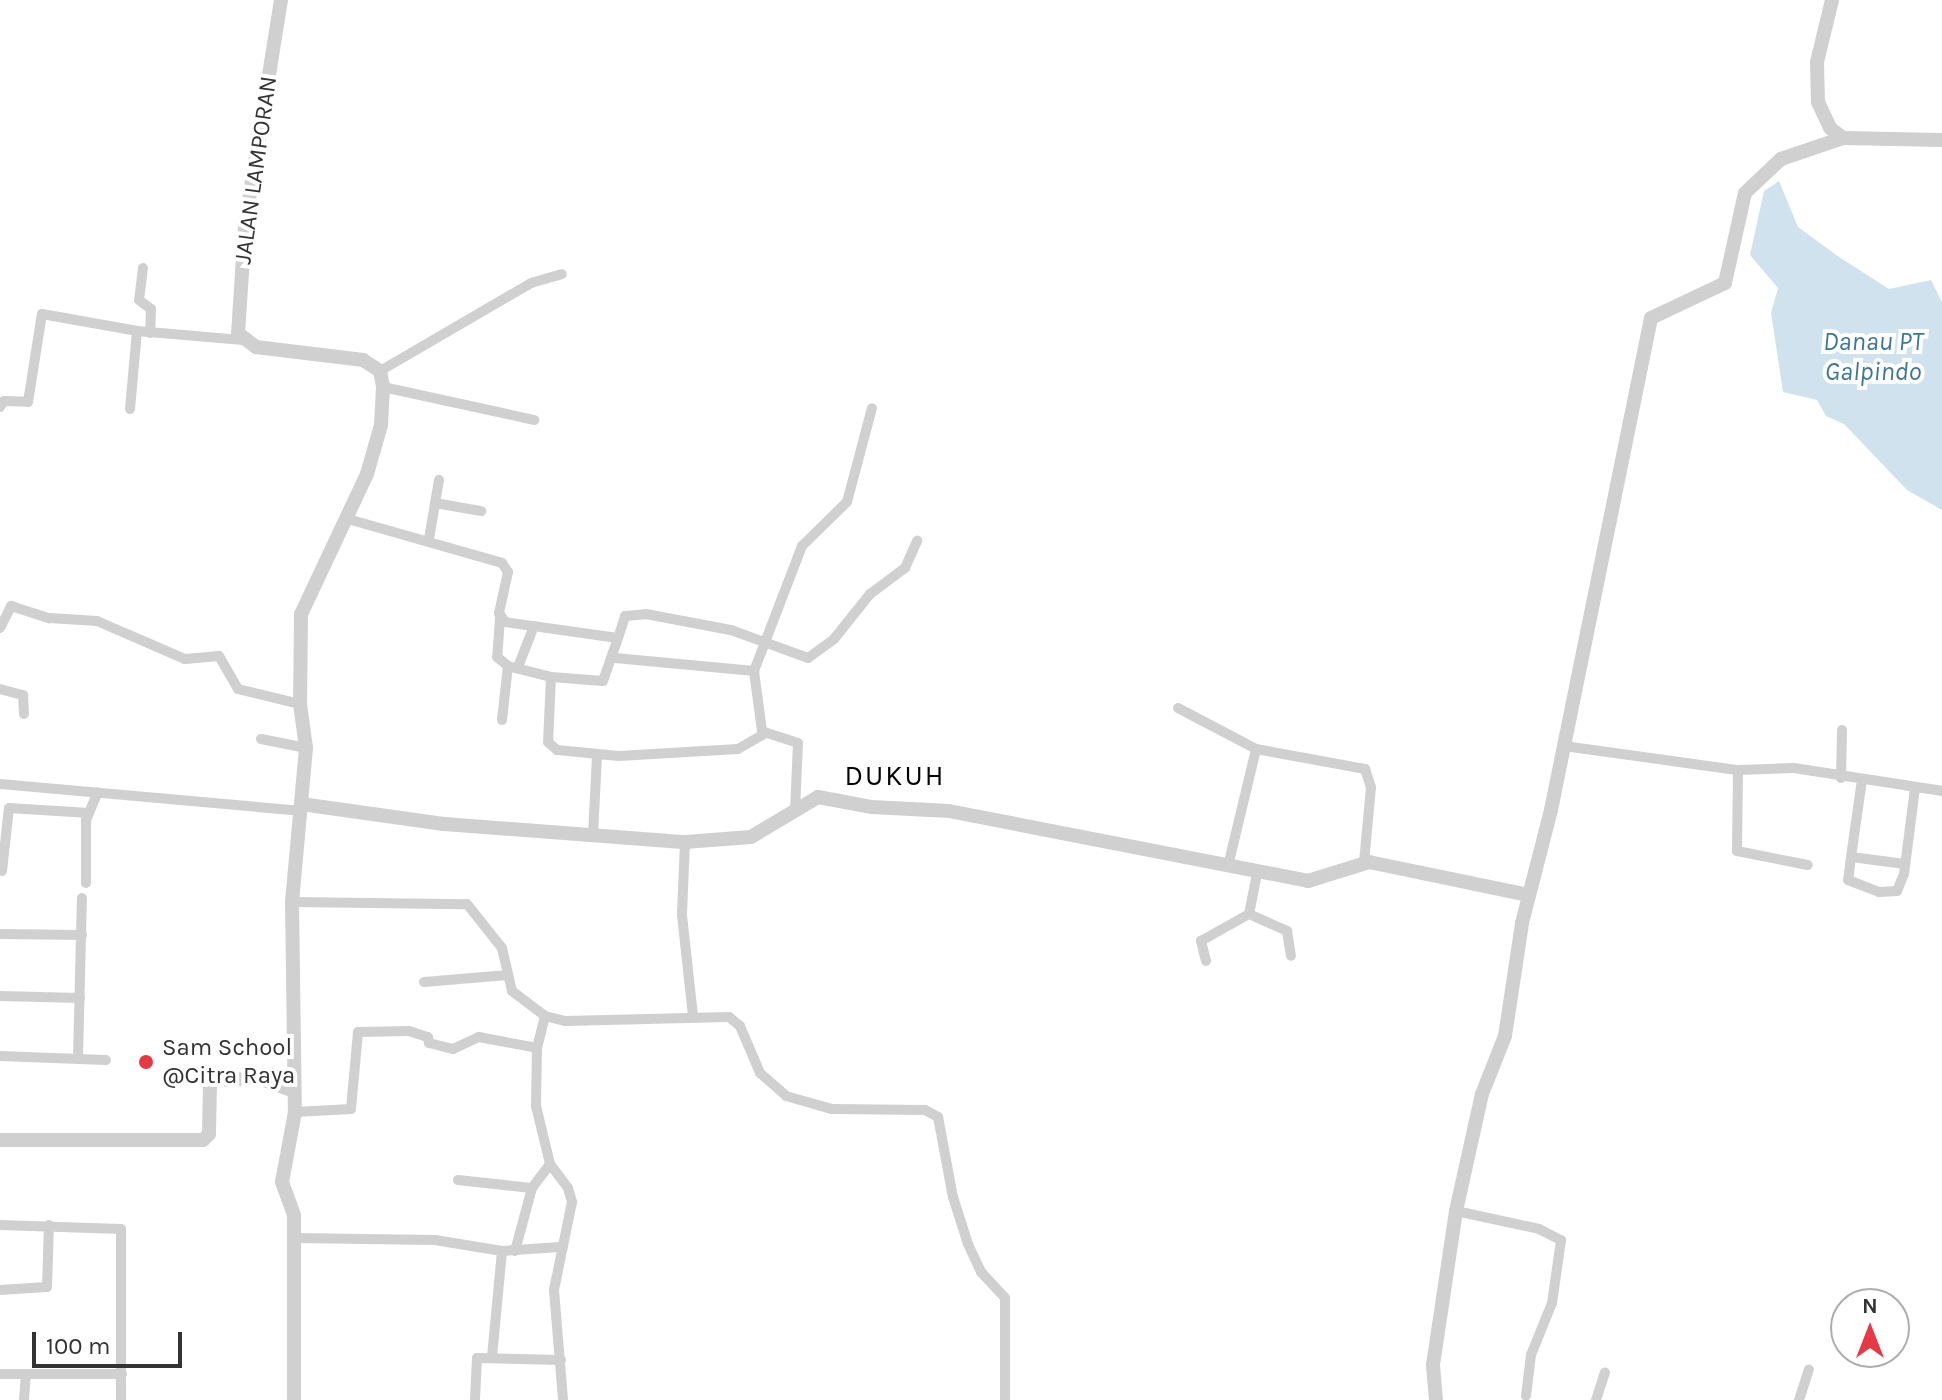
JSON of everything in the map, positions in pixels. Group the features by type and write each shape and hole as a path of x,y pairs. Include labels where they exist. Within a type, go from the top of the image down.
{"street":[{"name":"JALAN LAMPORAN","path":"241,340 245,226 281,0"},
{"path":"1832,0 1817,62 1818,102 1830,128 1843,138"},
{"path":"1436,1400 1433,1365 1456,1211 1482,1094 1505,1036 1529,895 1564,746 1651,318 1725,283 1741,202 1767,168 1843,138 1942,140"},
{"path":"143,268 139,300 151,309 150,333"},
{"path":"380,371 531,283 562,274"},
{"path":"0,407 4,401 28,402 42,314 150,333 241,340 256,347 363,360 380,371 383,387 381,425 348,519 305,600 300,704 306,748 292,902 295,1112 282,1182 294,1215 294,1400"},
{"path":"130,409 137,331"},
{"path":"383,387 534,420"},
{"path":"764,734 754,671 802,546 847,502 872,408"},
{"path":"429,539 439,480"},
{"path":"435,503 481,511"},
{"path":"348,519 429,539 505,567 495,652 513,666 551,677 598,683 615,658 621,623 630,613 717,627 802,656 817,656 870,594 905,568 917,541"},
{"path":"0,628 11,606 49,618 97,621 185,659 219,656 238,689 300,704"},
{"path":"500,618 618,638"},
{"path":"502,720 513,666 534,626"},
{"path":"615,658 754,671"},
{"path":"551,677 548,742 557,750 597,755 738,749 764,734 798,743 795,811"},
{"path":"0,689 23,695 24,714"},
{"path":"1178,708 1256,749 1365,769 1371,787 1364,863"},
{"path":"1841,778 1842,730"},
{"path":"261,739 306,748"},
{"path":"1564,746 1738,770 1794,768 1841,778 1942,791"},
{"path":"1228,866 1256,749"},
{"path":"593,835 597,755"},
{"path":"1738,770 1737,851 1808,865"},
{"path":"1862,780 1848,880 1889,893 1902,883 1915,788"},
{"path":"0,784 685,842 739,840 818,797 872,807 949,811 1257,874 1322,880 1364,863 1529,895"},
{"path":"86,883 89,813 98,792"},
{"path":"2,871 9,808 89,813"},
{"path":"685,842 682,915 693,1017"},
{"path":"1851,857 1905,864"},
{"path":"1206,961 1201,941 1249,914 1257,874"},
{"path":"78,1058 82,898"},
{"path":"292,902 459,901 475,911 502,948 517,997 545,1016 565,1021 693,1017 736,1020 749,1057 786,1096 832,1109 925,1110 938,1117 968,1244 981,1272 1005,1298 1005,1400"},
{"path":"1249,914 1287,931 1291,956"},
{"path":"0,934 82,935"},
{"path":"424,982 508,975"},
{"path":"0,996 80,998"},
{"path":"545,1016 537,1048 536,1106 550,1164 568,1188 572,1202 560,1247 554,1290 563,1400"},
{"path":"295,1112 351,1109 358,1032 409,1031 428,1037 429,1043 453,1049 479,1037 537,1048"},
{"path":"0,1056 106,1060"},
{"path":"0,1140 208,1139 210,1080 261,1079 294,1091"},
{"path":"515,1251 532,1188 550,1164"},
{"path":"458,1180 532,1188"},
{"path":"1456,1211 1539,1229 1561,1240 1552,1303 1531,1355 1526,1396"},
{"path":"0,1225 121,1229 121,1400"},
{"path":"0,1290 47,1287 49,1225"},
{"path":"295,1238 435,1240 502,1251 560,1247"},
{"path":"492,1357 502,1251"},
{"path":"475,1400 475,1361 492,1357 561,1360"},
{"path":"1799,1400 1809,1370"},
{"path":"1596,1400 1605,1372"},
{"path":"0,1374 122,1374"},
{"path":"24,1400 26,1374"}],"water":[{"name":"Danau PT Galpindo","path":"1779,181 1798,227 1889,289 1931,280 1942,302 1942,510 1907,490 1844,424 1826,416 1817,400 1783,392 1771,313 1778,288 1750,255 1764,191"}],"place":[{"name":"Sam School @Citra Raya","path":"146,1062"}],"district":[{"name":"DUKUH","path":"895,776"}]}
